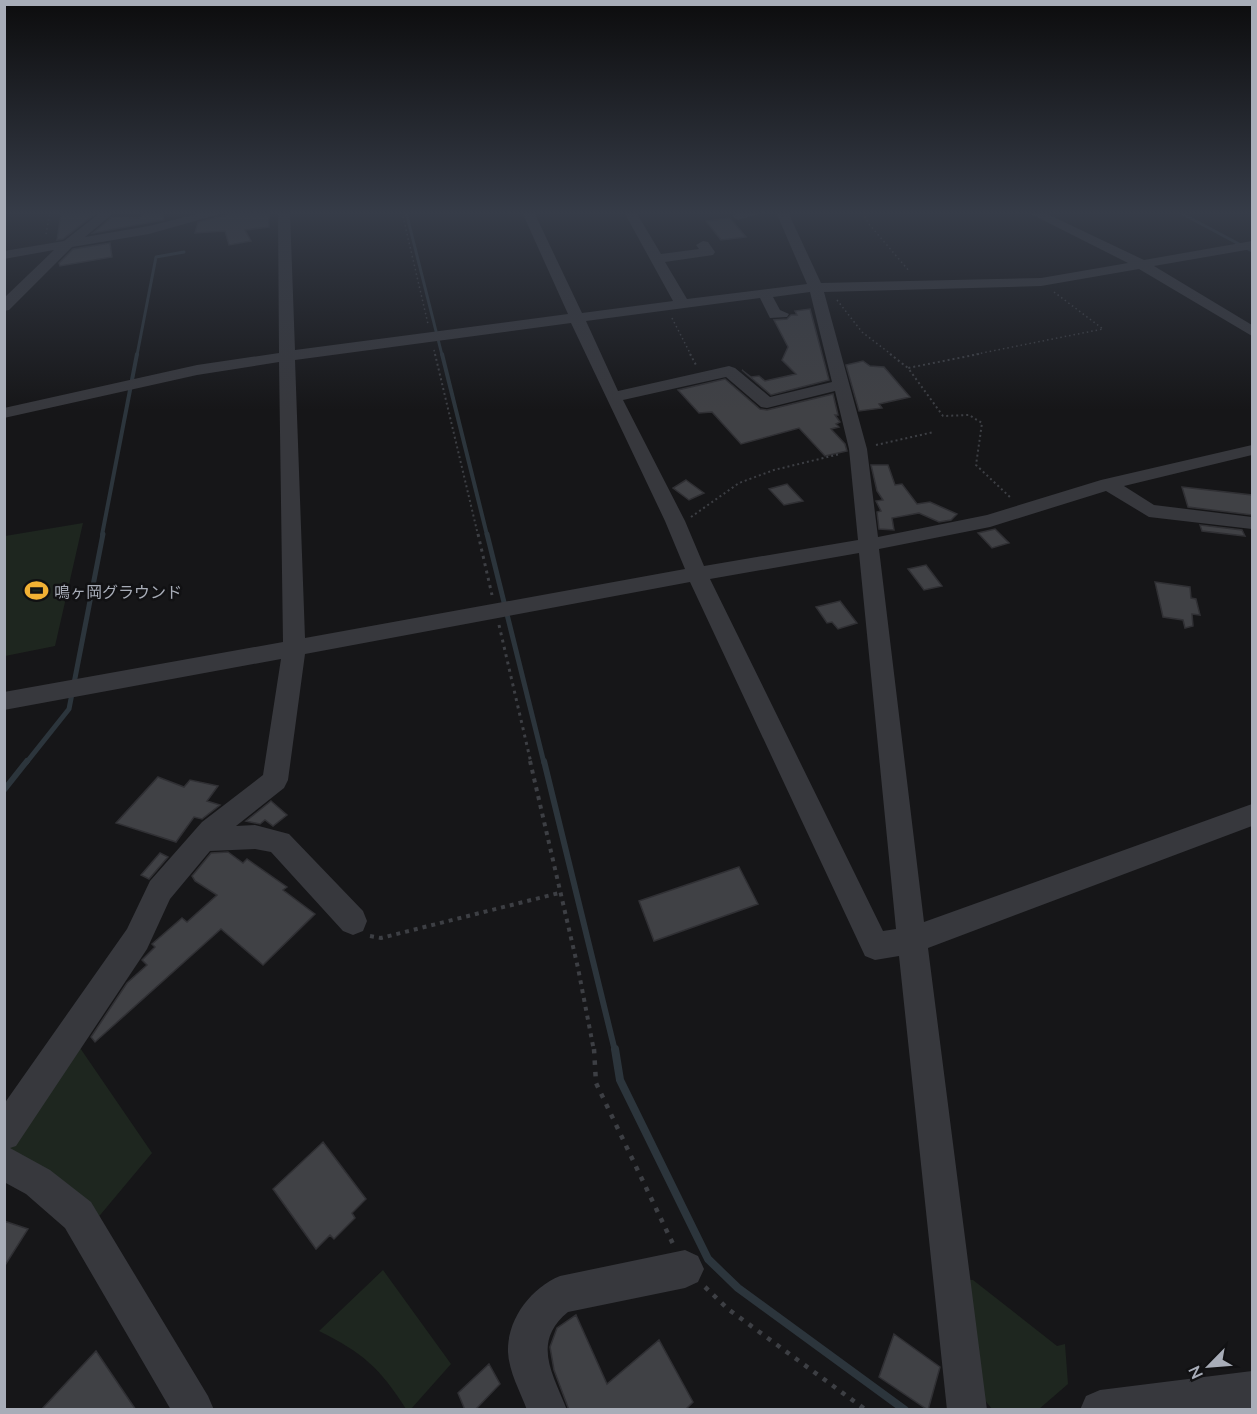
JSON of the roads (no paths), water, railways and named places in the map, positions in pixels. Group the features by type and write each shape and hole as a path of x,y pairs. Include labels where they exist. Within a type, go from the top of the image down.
{"street":[{"path":"4,307 33,278"},
{"path":"4,1134 137,939 160,890 211,830 275,780 294,650 287,278"},
{"path":"560,278 613,397 675,521 697,574 875,946 912,940 1252,815"},
{"path":"668,278 683,305"},
{"path":"818,278 823,287 841,386 858,449 967,1410"},
{"path":"4,413 107,392 174,375 289,355 667,306 823,287 1041,282 1065,278"},
{"path":"1164,278 1252,331"},
{"path":"765,294 775,315 782,314"},
{"path":"613,397 729,370 767,403 841,386"},
{"path":"4,701 294,650 697,574 931,534 1024,510 1108,484 1252,450"},
{"path":"1108,484 1149,511 1252,523"},
{"path":"202,840 255,837 279,842 353,921"},
{"path":"4,1163 38,1182 78,1215 195,1410"},
{"path":"548,1410 528,1360 531,1335 537,1315 546,1303 560,1295 685,1269"},
{"path":"1100,1410 1252,1391"}],"waterway":[{"path":"137,355 152,278"},
{"path":"423,278 442,355"},
{"path":"102,535 137,354"},
{"path":"442,354 487,535"},
{"path":"26,763 69,709 103,534"},
{"path":"487,534 544,763"},
{"path":"4,790 27,761"},
{"path":"544,761 615,1051"},
{"path":"615,1049 620,1080 708,1259 738,1288 905,1410"}],"place":[{"name":"鳴ヶ岡グラウンド","path":"36,591"}]}
